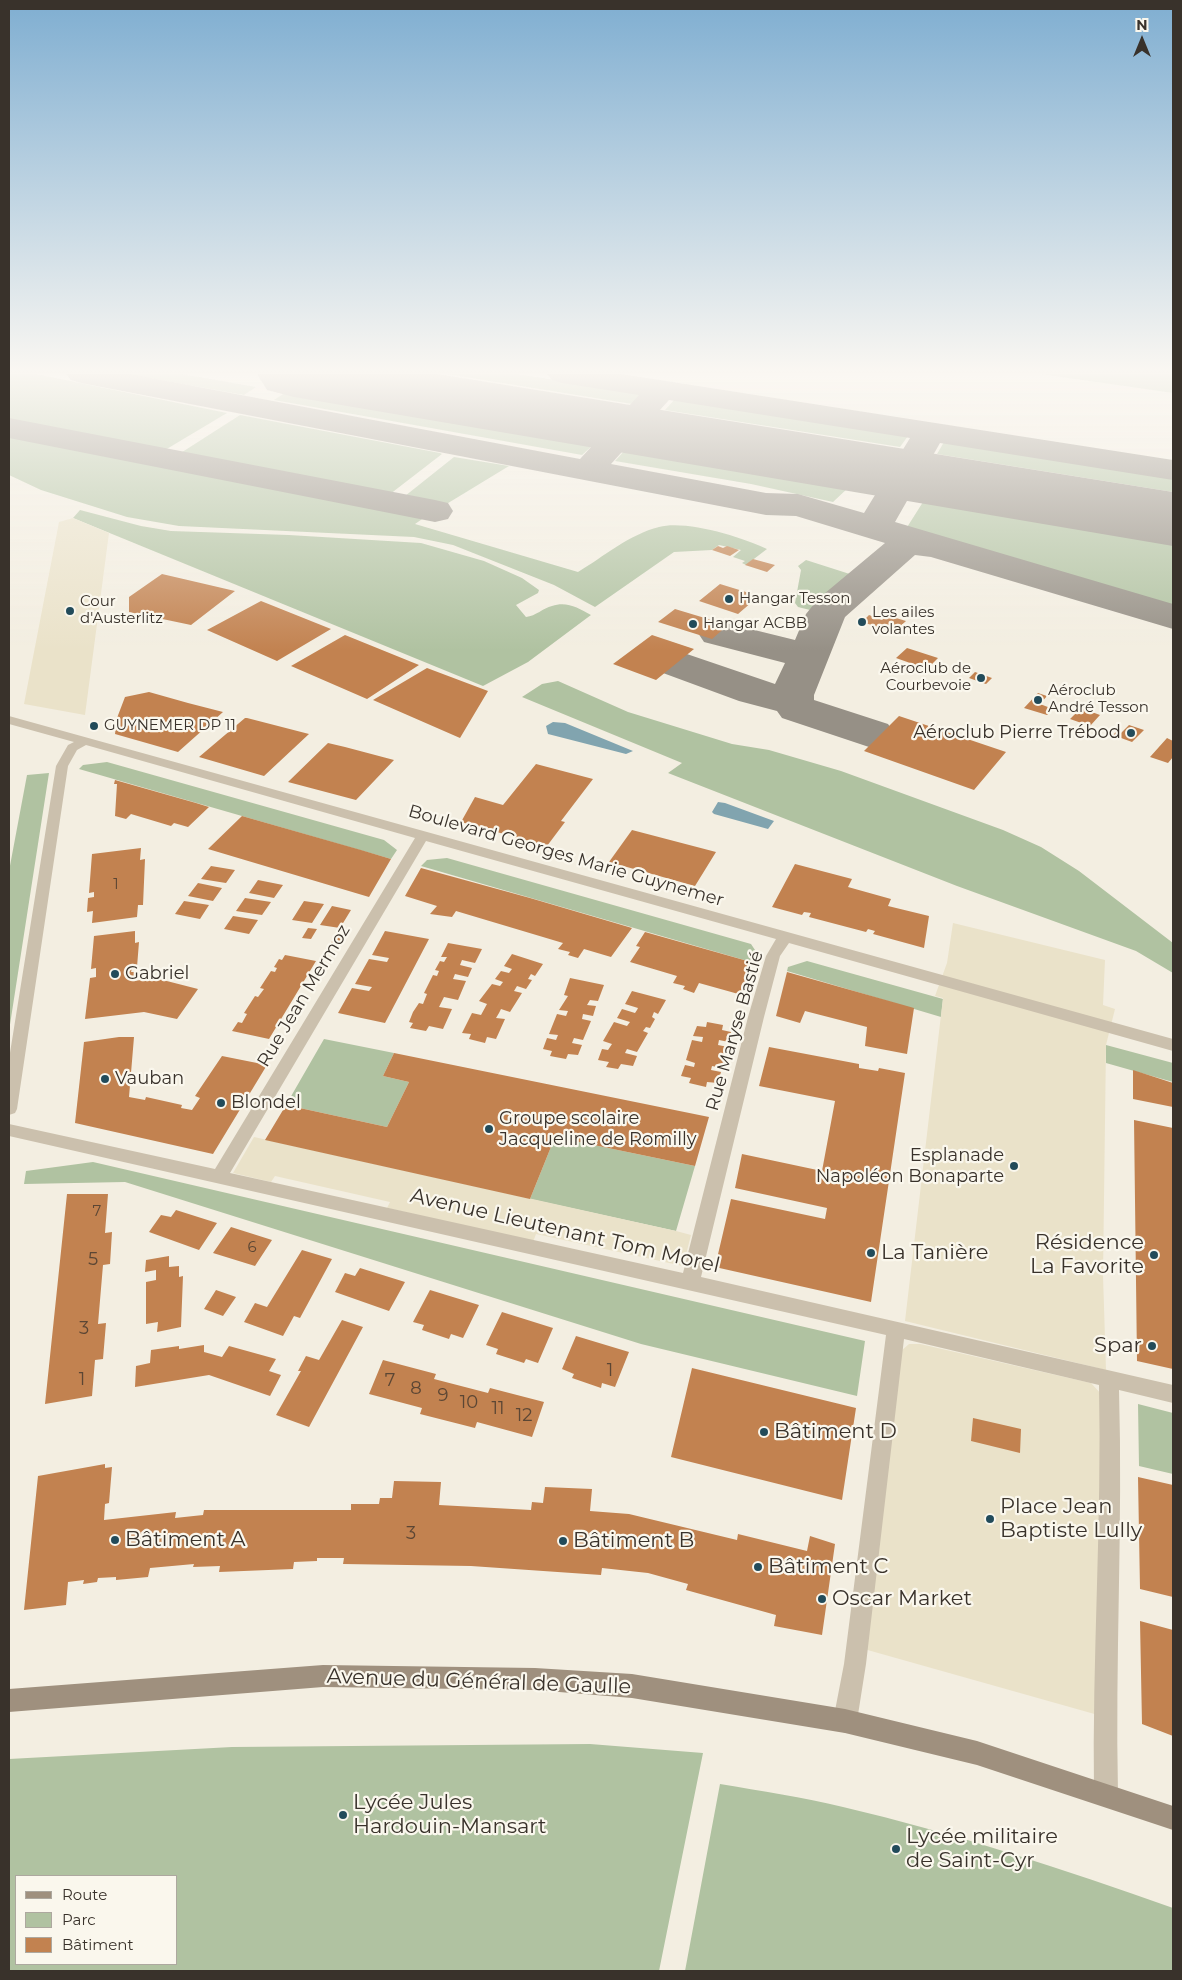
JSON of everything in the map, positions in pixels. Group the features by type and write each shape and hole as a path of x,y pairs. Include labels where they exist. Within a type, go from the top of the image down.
{"street":[{"name":"Boulevard Georges Marie Guynemer","path":"9,720 1173,1045"},
{"path":"9,1109 62,766 72,748 84,742"},
{"name":"Rue Jean Mermoz","path":"219,1177 391,886 423,836"},
{"name":"Rue Maryse Bastié","path":"690,1283 756,1017 773,956 785,936"},
{"name":"Avenue Lieutenant Tom Morel","path":"9,1130 896,1329 1173,1394"},
{"path":"845,1721 888,1407 896,1329"},
{"path":"1106,1794 1105,1736 1112,1464 1109,1380"},
{"name":"Avenue du Général de Gaulle","path":"9,1701 138,1689 323,1676 526,1679 632,1686 845,1721 977,1753 1106,1794 1173,1818"}],"green space":[{"path":"9,466 183,466 428,515 415,524 578,572 617,546 638,535 648,530 671,525 714,531 767,549 746,565 742,563 745,561 733,557 741,550 719,545 712,550 674,552 595,607 554,585 453,545 414,537 179,526 127,517 41,490 9,475"},
{"path":"228,466 426,466 385,498"},
{"path":"442,466 508,466 440,508 400,500"},
{"path":"647,466 721,466 848,488 833,502 751,484"},
{"path":"1014,466 1099,466 1173,478 1173,492"},
{"path":"923,502 1173,545 1173,613 904,532"},
{"path":"80,510 141,526 171,531 289,535 421,543 484,561 522,578 539,590 538,593 516,605 526,617 549,607 563,604 591,615 528,662 483,686 73,518"},
{"path":"806,560 856,576 818,612 798,607 795,603 801,570 798,566"},
{"path":"558,681 628,712 732,744 769,750 841,771 1003,830 1041,847 1079,871 1173,943 1173,973 1136,951 957,886 668,773 682,763 522,697 542,684"},
{"path":"107,762 384,840 397,850 391,859 79,769 83,765"},
{"path":"49,773 9,1031 9,871 27,775"},
{"path":"447,858 751,944 755,950 751,962 421,866 427,860"},
{"path":"807,961 943,999 941,1017 787,971 788,967"},
{"path":"324,1039 394,1053 383,1076 409,1082 387,1127 286,1105"},
{"path":"1106,1045 1173,1063 1173,1082 1106,1063"},
{"path":"555,1137 695,1166 676,1231 530,1199"},
{"path":"93,1162 865,1341 857,1396 641,1344 125,1182 24,1184 26,1171"},
{"path":"1138,1404 1173,1413 1173,1474 1139,1466"},
{"name":"Lycée Jules Hardouin-Mansart","path":"590,1744 703,1753 659,1971 9,1971 9,1759 232,1747"},
{"name":"Lycée militaire de Saint-Cyr","path":"720,1784 828,1803 927,1828 1051,1866 1173,1908 1173,1971 685,1971"}],"shaded area":[{"name":"Cour d'Austerlitz","path":"73,518 109,533 85,715 24,704 59,522"},
{"name":"Esplanade Napoléon Bonaparte","path":"953,923 1105,960 1103,1005 1115,1009 1106,1045 1103,1275 1106,1370 905,1321 943,998 935,996 947,963"},
{"path":"254,1137 691,1235 683,1266 536,1234 533,1242 387,1208 390,1202 275,1176 271,1182 233,1173"},
{"name":"Place Jean Baptiste Lully","path":"909,1344 920,1344 1091,1383 1102,1395 1098,1715 864,1649 901,1351"}],"water":[{"path":"553,722 565,723 633,751 626,754 548,734 546,726"},
{"path":"718,802 774,821 768,829 714,814 712,812"}],"building":[{"path":"718,546 723,548 727,546 739,550 730,556 712,550"},
{"path":"753,559 775,565 767,572 745,565"},
{"path":"162,574 235,591 191,625 129,612 129,597"},
{"name":"Hangar Tesson","path":"720,584 759,596 738,614 699,601"},
{"path":"261,601 331,629 277,661 207,630"},
{"name":"Hangar ACBB","path":"675,609 728,625 712,639 658,622"},
{"path":"890,613 898,616 896,618 906,621 894,632 862,622 869,615 882,620"},
{"path":"345,635 419,665 367,699 291,666"},
{"path":"652,635 694,649 656,680 613,664"},
{"path":"907,648 938,658 927,669 896,658"},
{"path":"427,668 488,691 460,738 373,700"},
{"name":"Aéroclub de Courbevoie","path":"975,672 992,678 986,684 969,678"},
{"path":"149,692 223,712 178,752 115,734 117,718 125,697"},
{"name":"Aéroclub André Tesson","path":"1038,693 1047,696 1040,704 1053,709 1047,715 1024,708"},
{"path":"1081,708 1100,715 1090,726 1070,719"},
{"path":"899,716 1006,752 974,790 864,751"},
{"path":"245,718 309,734 264,776 199,757"},
{"name":"Aéroclub Pierre Trébod","path":"1129,725 1144,730 1132,742 1113,735 1116,732 1120,734"},
{"path":"1167,738 1173,741 1173,757 1168,763 1150,757"},
{"path":"328,743 394,760 356,800 288,782"},
{"path":"536,764 593,779 561,821 565,822 547,846 461,822 475,797 503,805"},
{"path":"115,780 209,807 188,827 174,823 171,826 131,814 126,819 115,816 117,784 114,784"},
{"path":"242,816 391,859 369,897 208,849"},
{"path":"632,830 716,852 695,886 609,862"},
{"path":"141,848 140,860 145,859 143,905 138,905 137,917 92,923 93,911 87,912 88,898 94,897 94,892 89,893 92,854"},
{"path":"795,864 852,879 848,887 891,899 888,906 929,916 924,948 873,934 875,931 868,929 866,932 809,917 811,913 804,912 802,915 772,907"},
{"path":"211,866 235,870 226,883 201,879"},
{"path":"421,868 632,928 611,957 584,949 578,958 568,955 570,952 558,949 563,943 456,911 452,917 430,914 437,906 405,896"},
{"path":"258,880 283,885 274,898 249,893"},
{"path":"198,883 222,888 213,901 188,896"},
{"path":"245,898 271,902 262,915 236,911"},
{"path":"184,901 209,905 200,919 175,914"},
{"path":"304,901 324,904 312,923 292,920"},
{"path":"332,906 351,910 340,928 320,925"},
{"path":"233,916 258,920 249,934 224,929"},
{"path":"308,928 317,929 311,939 302,938"},
{"name":"Gabriel","path":"135,931 135,943 139,942 137,967 132,968 131,972 135,972 134,981 155,978 198,989 177,1019 144,1012 85,1019 90,978 96,977 96,968 91,969 94,936"},
{"path":"385,931 429,939 385,1023 338,1013 352,988 369,991 372,987 355,984 369,959 387,962 389,958 372,955"},
{"path":"645,932 751,962 742,995 699,983 694,993 683,989 685,986 673,983 677,976 630,962 640,947 636,946"},
{"path":"337,933 345,934 339,945 331,943"},
{"path":"448,943 482,949 475,963 462,960 460,965 472,968 468,977 455,974 453,979 466,981 458,1000 444,997 439,1007 452,1009 443,1029 429,1026 426,1031 410,1028 413,1023 409,1022 413,1012 419,1003 423,1004 427,994 424,993 433,975 437,976 439,971 435,970 440,961 444,962 447,957 441,957"},
{"path":"512,954 543,964 535,976 531,974 528,979 532,980 526,989 517,986 514,991 522,993 510,1012 501,1009 496,1018 505,1019 496,1039 487,1037 485,1043 469,1039 471,1034 462,1033 472,1013 481,1015 487,1004 479,1001 492,984 500,986 503,982 495,979 501,971 509,973 512,969 504,966"},
{"path":"285,955 316,961 269,1039 232,1031 238,1022 242,1023 247,1014 244,1013 255,996 258,997 264,989 260,988 271,971 275,972 277,968 274,967 279,959 282,960"},
{"path":"787,972 914,1008 907,1054 865,1046 867,1027 805,1011 800,1023 776,1016"},
{"path":"570,978 604,985 598,1001 590,1000 587,1005 596,1006 593,1016 583,1014 582,1019 591,1021 583,1040 574,1038 572,1043 582,1045 578,1055 568,1054 566,1059 550,1056 552,1051 543,1049 547,1038 556,1040 558,1035 549,1034 557,1014 566,1016 568,1011 559,1010 568,996 564,995"},
{"path":"632,991 666,1000 658,1014 654,1012 652,1017 655,1019 650,1028 646,1027 643,1031 648,1033 637,1052 627,1049 625,1053 637,1056 633,1066 621,1064 618,1069 606,1067 609,1062 598,1060 602,1049 608,1050 612,1044 603,1041 614,1022 627,1026 630,1022 617,1018 622,1009 635,1013 637,1010 638,1008 625,1004"},
{"path":"707,1022 723,1025 722,1030 731,1032 729,1042 719,1040 718,1045 728,1047 722,1068 712,1066 711,1070 721,1072 718,1083 707,1082 706,1087 689,1083 691,1078 681,1076 685,1065 694,1067 695,1063 686,1060 692,1040 702,1042 703,1037 693,1036 697,1026 706,1027"},
{"path":"134,1037 129,1097 145,1100 146,1097 182,1105 181,1108 192,1110 200,1098 195,1096 222,1056 267,1065 213,1154 75,1123 84,1042"},
{"path":"769,1047 859,1064 859,1068 878,1071 879,1068 905,1073 871,1302 715,1267 731,1199 825,1219 827,1208 735,1188 742,1154 822,1171 835,1101 759,1086"},
{"name":"Groupe scolaire Jacqueline de Romilly","path":"394,1053 709,1117 695,1166 555,1137 530,1199 265,1140 286,1105 387,1127 409,1082 383,1076"},
{"path":"1133,1070 1173,1083 1173,1107 1133,1099"},
{"name":"Résidence La Favorite","path":"1134,1120 1173,1128 1173,1369 1137,1361"},
{"path":"67,1194 108,1194 105,1233 112,1232 110,1264 103,1265 98,1324 106,1323 103,1359 95,1360 92,1396 45,1404"},
{"path":"176,1210 217,1223 199,1250 149,1232 161,1215 171,1217"},
{"path":"231,1227 272,1240 255,1266 213,1253"},
{"path":"302,1250 332,1259 300,1318 294,1316 283,1336 244,1322 255,1303 267,1307"},
{"path":"169,1256 169,1267 179,1266 179,1277 183,1276 181,1327 157,1332 158,1322 146,1324 146,1282 156,1280 156,1270 145,1272 146,1260"},
{"path":"360,1268 405,1282 389,1311 335,1292 345,1273 355,1276"},
{"path":"216,1290 236,1297 223,1316 204,1309"},
{"path":"430,1290 479,1305 463,1338 451,1334 449,1339 422,1330 424,1325 413,1322"},
{"path":"502,1312 553,1328 538,1363 526,1359 524,1363 496,1354 498,1349 486,1345"},
{"path":"342,1320 363,1327 309,1427 276,1415 301,1371 298,1371 306,1356 319,1360"},
{"path":"576,1336 629,1352 615,1387 602,1383 601,1388 572,1378 574,1374 562,1369"},
{"path":"204,1345 204,1352 222,1357 229,1346 276,1359 269,1371 281,1375 270,1396 209,1375 135,1387 136,1366 150,1363 151,1350 179,1346 179,1349"},
{"path":"383,1360 436,1374 434,1379 488,1393 490,1388 544,1402 532,1437 477,1422 475,1428 420,1414 422,1408 369,1394"},
{"name":"Bâtiment D","path":"692,1368 856,1408 842,1500 671,1457"},
{"path":"973,1418 1021,1429 1020,1453 971,1441"},
{"path":"105,1464 105,1468 112,1467 109,1503 105,1504 104,1520 176,1512 175,1518 203,1515 204,1510 351,1510 351,1504 379,1504 380,1498 392,1498 394,1481 441,1482 439,1505 531,1510 532,1502 543,1503 545,1487 592,1489 590,1511 629,1514 737,1540 738,1534 807,1551 810,1536 835,1544 822,1635 774,1626 776,1615 686,1590 688,1584 648,1573 602,1568 601,1575 471,1566 343,1564 344,1558 317,1558 317,1561 294,1562 293,1569 219,1572 220,1566 193,1567 194,1564 150,1568 148,1577 116,1580 116,1577 98,1578 97,1582 83,1584 84,1580 68,1582 66,1605 24,1610 38,1476"},
{"path":"1138,1477 1173,1485 1173,1597 1140,1589"},
{"path":"1140,1621 1173,1630 1173,1736 1142,1724"}],"taxiway":[{"path":"206,466 435,511"},
{"path":"568,466 766,504 798,505 935,546"},
{"path":"874,527 910,466"},
{"path":"1150,466 1173,470"},
{"path":"809,655 826,614 832,607 903,546 915,544 935,546"},
{"path":"935,546 1173,617"},
{"path":"718,633 809,655"},
{"path":"792,702 792,695 809,655"},
{"path":"678,664 754,692 792,702"},
{"path":"792,702 798,709 872,734"}],"runway":[{"path":"854,466 1173,519"}],"place":[{"name":"Hangar Tesson","path":"729,599"},
{"name":"Cour d'Austerlitz","path":"70,611"},
{"name":"Les ailes volantes","path":"862,622"},
{"name":"Hangar ACBB","path":"693,624"},
{"name":"Aéroclub de Courbevoie","path":"981,678"},
{"name":"Aéroclub André Tesson","path":"1038,700"},
{"name":"GUYNEMER DP 11","path":"94,726"},
{"name":"Aéroclub Pierre Trébod","path":"1131,733"},
{"name":"Gabriel","path":"115,974"},
{"name":"Vauban","path":"105,1079"},
{"name":"Blondel","path":"221,1103"},
{"name":"Groupe scolaire Jacqueline de Romilly","path":"489,1129"},
{"name":"Esplanade Napoléon Bonaparte","path":"1014,1166"},
{"name":"La Tanière","path":"871,1253"},
{"name":"Résidence La Favorite","path":"1154,1255"},
{"name":"Spar","path":"1152,1346"},
{"name":"Bâtiment D","path":"764,1432"},
{"name":"Place Jean Baptiste Lully","path":"990,1519"},
{"name":"Bâtiment A","path":"115,1540"},
{"name":"Bâtiment B","path":"563,1541"},
{"name":"Bâtiment C","path":"758,1567"},
{"name":"Oscar Market","path":"822,1599"},
{"name":"Lycée Jules Hardouin-Mansart","path":"343,1815"},
{"name":"Lycée militaire de Saint-Cyr","path":"896,1849"}]}
